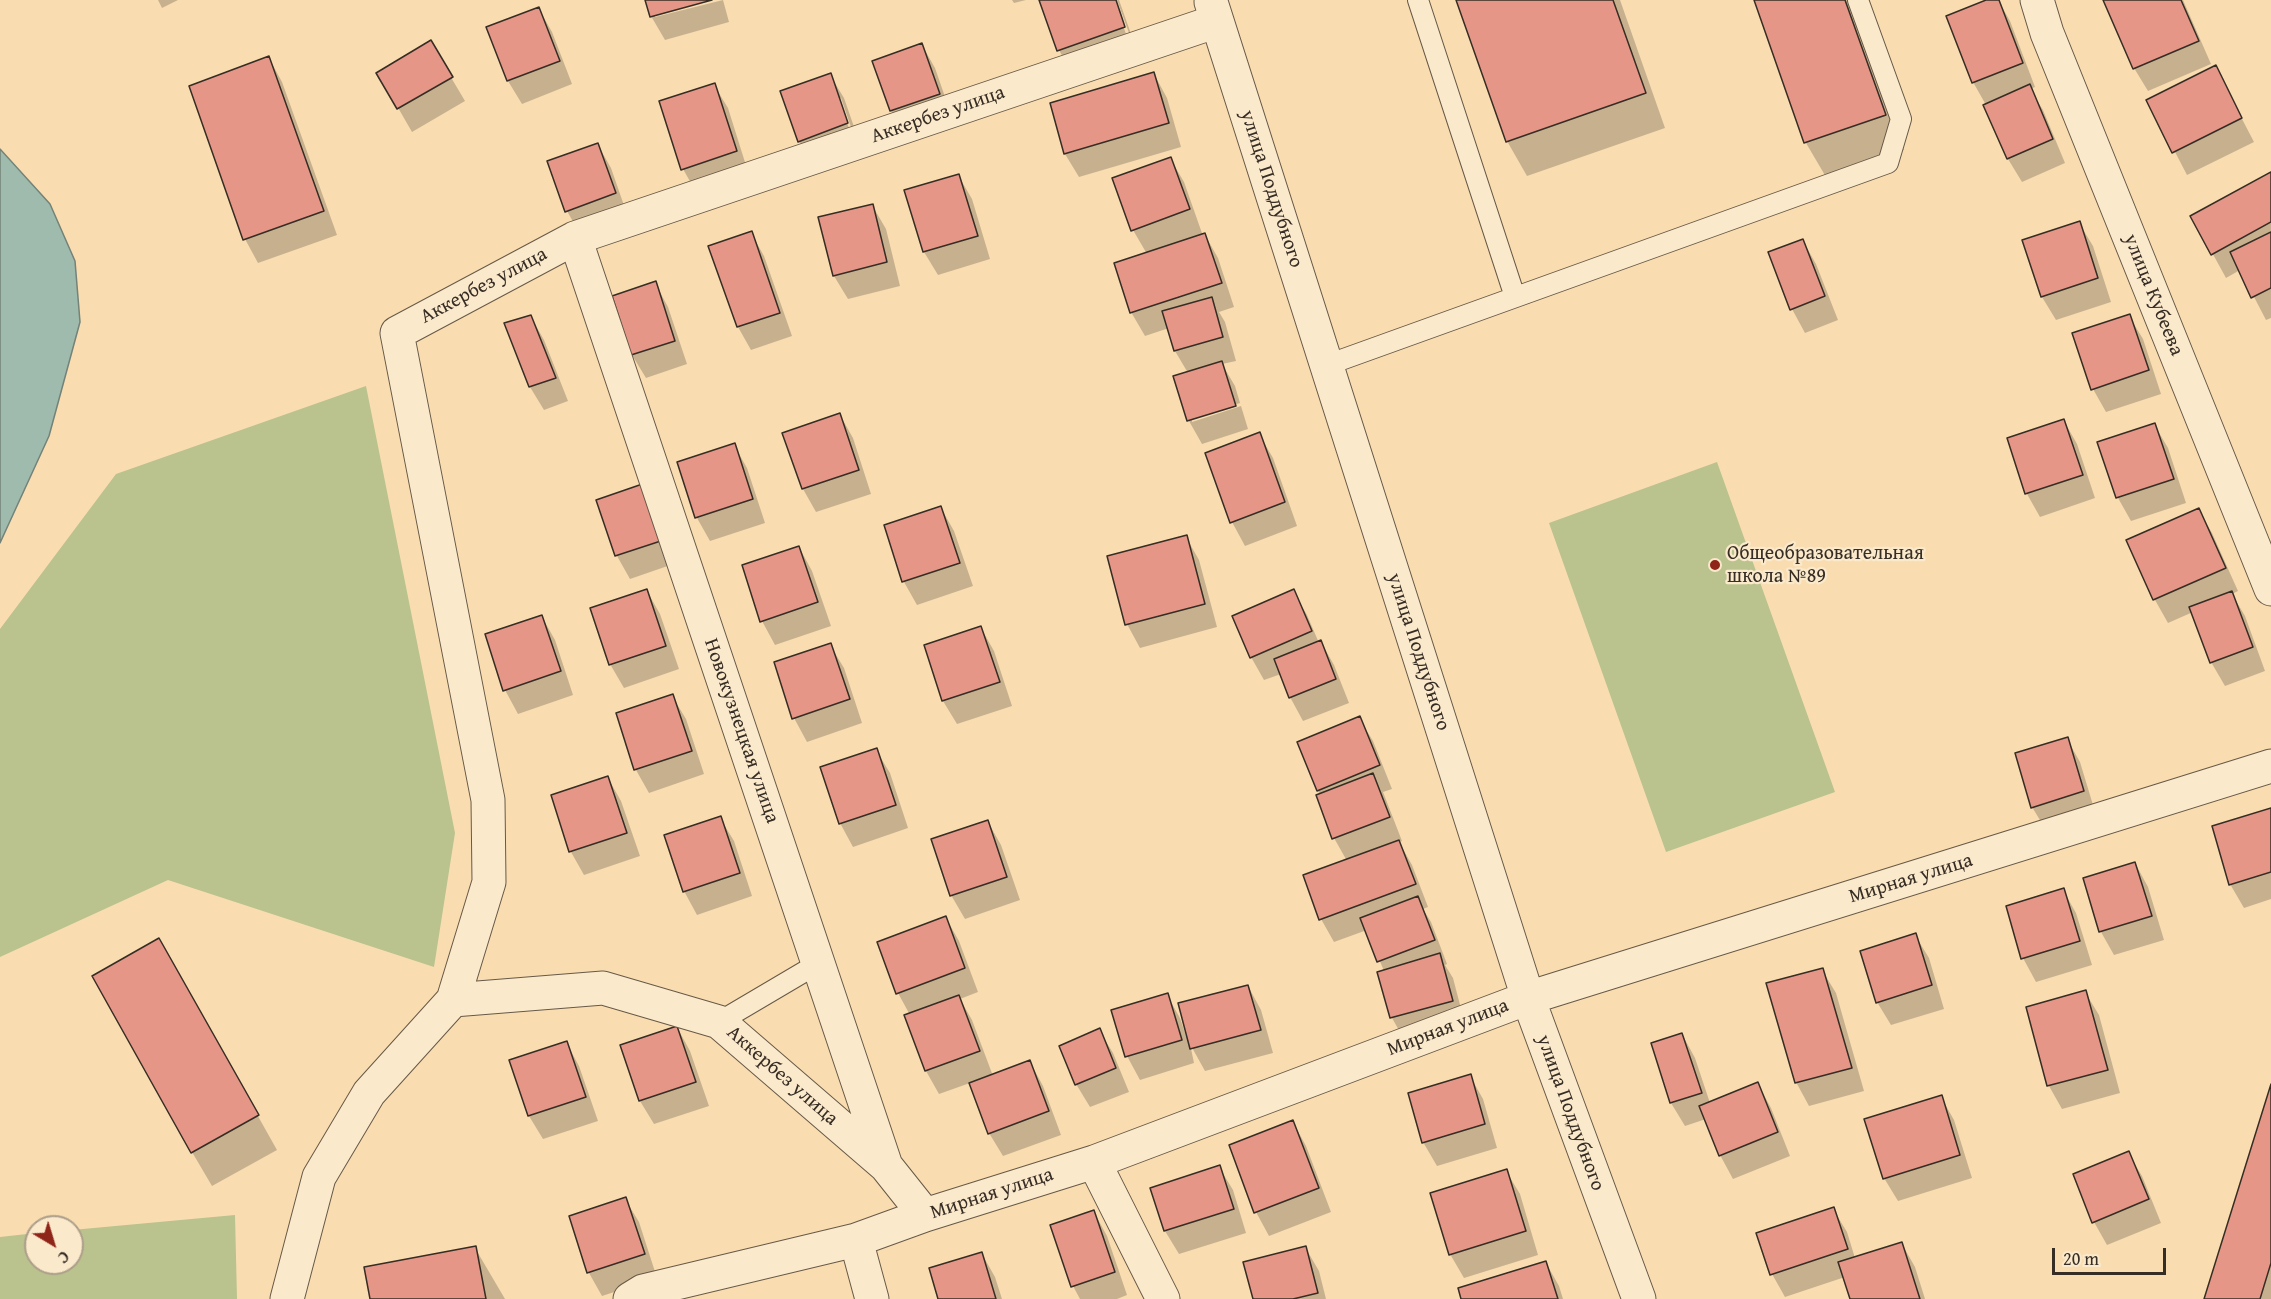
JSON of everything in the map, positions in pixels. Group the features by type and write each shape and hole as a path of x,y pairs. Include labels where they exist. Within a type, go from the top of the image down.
{"street":[{"name":"улица Кубеева","path":"2037,0 2048,33 2271,589"},
{"name":"Аккербез улица","path":"287,1299 319,1177 369,1093 453,1000 489,882 488,800 397,333 575,238 1214,10"},
{"name":"улица Поддубного","path":"1214,10 1528,998 1639,1299"},
{"name":"Новокузнецкая улица","path":"575,238 886,1166 925,1215"},
{"name":"Мирная улица","path":"630,1299 643,1291 856,1240 925,1215 1094,1162 1528,998 2271,766"},
{"name":"Аккербез улица","path":"453,1000 603,988 719,1022 886,1166"},
{"path":"1094,1162 1163,1299"},
{"path":"856,1240 872,1299"}],"lane":[{"path":"1418,0 1515,297"},
{"path":"1327,365 1887,163 1901,119 1858,0"},
{"path":"719,1022 819,963"}],"green space":[{"path":"366,386 455,833 434,967 168,880 0,957 0,629 116,474"},
{"path":"1717,462 1835,792 1666,852 1549,523"},
{"path":"235,1215 237,1299 0,1299 0,1237 24,1234 24,1275 84,1275 84,1229"}],"shaded area":[{"path":"0,149 50,204 75,261 80,322 49,436 0,543"}],"building":[{"path":"645,0 712,0 650,17"},
{"path":"1039,0 1116,0 1125,27 1057,51"},
{"path":"1456,0 1613,0 1646,93 1506,142"},
{"path":"1754,0 1845,0 1886,115 1804,143"},
{"path":"1986,0 1999,0 2023,63 1972,83 1946,16"},
{"path":"2103,0 2181,0 2199,41 2133,69"},
{"path":"539,7 560,61 507,81 486,27"},
{"path":"431,40 453,77 397,109 376,73"},
{"path":"922,43 940,94 890,111 872,61"},
{"path":"269,56 324,211 243,240 189,86"},
{"path":"2216,65 2242,118 2172,153 2146,100"},
{"path":"1154,72 1169,123 1064,154 1050,103"},
{"path":"831,73 848,123 798,142 780,91"},
{"path":"715,83 737,151 681,170 659,101"},
{"path":"2030,84 2053,139 2007,159 1983,105"},
{"path":"598,143 616,193 565,212 547,161"},
{"path":"1171,157 1190,209 1131,231 1112,178"},
{"path":"2271,172 2271,222 2211,255 2190,216"},
{"path":"959,174 978,236 923,252 904,190"},
{"path":"873,204 887,262 833,276 818,217"},
{"path":"2080,221 2098,278 2041,297 2022,240"},
{"path":"752,231 780,313 737,327 708,246"},
{"path":"2271,232 2271,288 2251,298 2230,252"},
{"path":"1205,233 1222,283 1130,313 1114,263"},
{"path":"1803,239 1825,296 1790,310 1768,252"},
{"path":"656,281 675,341 631,355 612,296"},
{"path":"1212,297 1223,337 1174,351 1162,311"},
{"path":"2130,314 2149,370 2091,390 2072,333"},
{"path":"531,315 556,378 529,387 504,323"},
{"path":"1222,361 1236,406 1187,421 1173,376"},
{"path":"840,413 859,470 802,489 782,433"},
{"path":"2064,419 2083,475 2025,494 2007,438"},
{"path":"2155,423 2174,479 2116,498 2097,442"},
{"path":"1260,432 1285,502 1230,523 1205,453"},
{"path":"735,443 753,499 695,518 677,462"},
{"path":"654,480 673,537 615,556 596,500"},
{"path":"941,506 960,563 902,582 884,525"},
{"path":"2199,508 2226,568 2153,600 2126,540"},
{"path":"1187,535 1205,604 1125,625 1107,556"},
{"path":"799,546 818,602 760,622 742,565"},
{"path":"647,589 666,646 609,665 590,608"},
{"path":"1294,589 1312,631 1250,658 1232,616"},
{"path":"2232,591 2253,647 2210,663 2189,607"},
{"path":"542,615 561,671 503,691 485,634"},
{"path":"981,626 1000,682 942,701 924,645"},
{"path":"1321,640 1336,679 1289,698 1274,659"},
{"path":"831,643 850,699 792,719 774,662"},
{"path":"673,694 692,751 634,770 616,713"},
{"path":"1360,716 1380,765 1317,791 1297,742"},
{"path":"2068,737 2084,791 2031,808 2015,753"},
{"path":"877,748 896,805 839,824 820,767"},
{"path":"1373,773 1390,817 1332,839 1316,795"},
{"path":"608,776 627,833 569,852 551,795"},
{"path":"2271,808 2271,872 2229,885 2212,826"},
{"path":"721,816 740,873 683,892 664,835"},
{"path":"988,820 1007,877 950,896 931,839"},
{"path":"1399,840 1416,884 1319,920 1303,875"},
{"path":"2135,862 2152,916 2099,932 2083,878"},
{"path":"2064,888 2080,941 2021,959 2006,906"},
{"path":"1418,896 1435,940 1377,962 1360,918"},
{"path":"946,916 965,968 896,994 877,942"},
{"path":"1916,933 1932,985 1876,1003 1860,951"},
{"path":"159,938 259,1115 191,1153 92,976"},
{"path":"1440,953 1453,1001 1390,1018 1377,972"},
{"path":"1823,968 1852,1068 1795,1083 1766,983"},
{"path":"1248,985 1261,1030 1190,1049 1178,1003"},
{"path":"2086,990 2108,1070 2047,1086 2026,1007"},
{"path":"1168,993 1182,1040 1125,1057 1111,1010"},
{"path":"959,995 980,1051 925,1071 904,1015"},
{"path":"677,1026 696,1082 639,1101 620,1045"},
{"path":"1100,1028 1116,1068 1075,1085 1059,1046"},
{"path":"1682,1033 1702,1093 1670,1103 1651,1043"},
{"path":"567,1041 586,1097 528,1116 509,1060"},
{"path":"1030,1060 1049,1111 988,1134 969,1083"},
{"path":"1471,1074 1485,1124 1422,1143 1408,1093"},
{"path":"1758,1082 1778,1132 1719,1156 1699,1106"},
{"path":"2271,1084 2271,1263 2260,1299 2204,1299"},
{"path":"1942,1095 1960,1155 1883,1179 1864,1119"},
{"path":"1293,1120 1319,1188 1254,1213 1229,1145"},
{"path":"2129,1151 2149,1199 2092,1223 2073,1174"},
{"path":"1220,1165 1234,1209 1164,1231 1150,1188"},
{"path":"1507,1169 1526,1231 1449,1255 1430,1193"},
{"path":"626,1197 645,1254 587,1273 569,1216"},
{"path":"1834,1207 1848,1249 1770,1275 1756,1233"},
{"path":"1094,1210 1115,1272 1071,1287 1050,1225"},
{"path":"1902,1242 1920,1299 1850,1299 1838,1262"},
{"path":"476,1246 486,1299 370,1299 364,1267"},
{"path":"1306,1246 1318,1293 1293,1299 1253,1299 1243,1262"},
{"path":"982,1252 996,1299 938,1299 929,1268"},
{"path":"1546,1261 1558,1299 1461,1299 1458,1288"}],"place":[{"name":"Общеобразовательная школа №89","path":"1715,565"}]}
